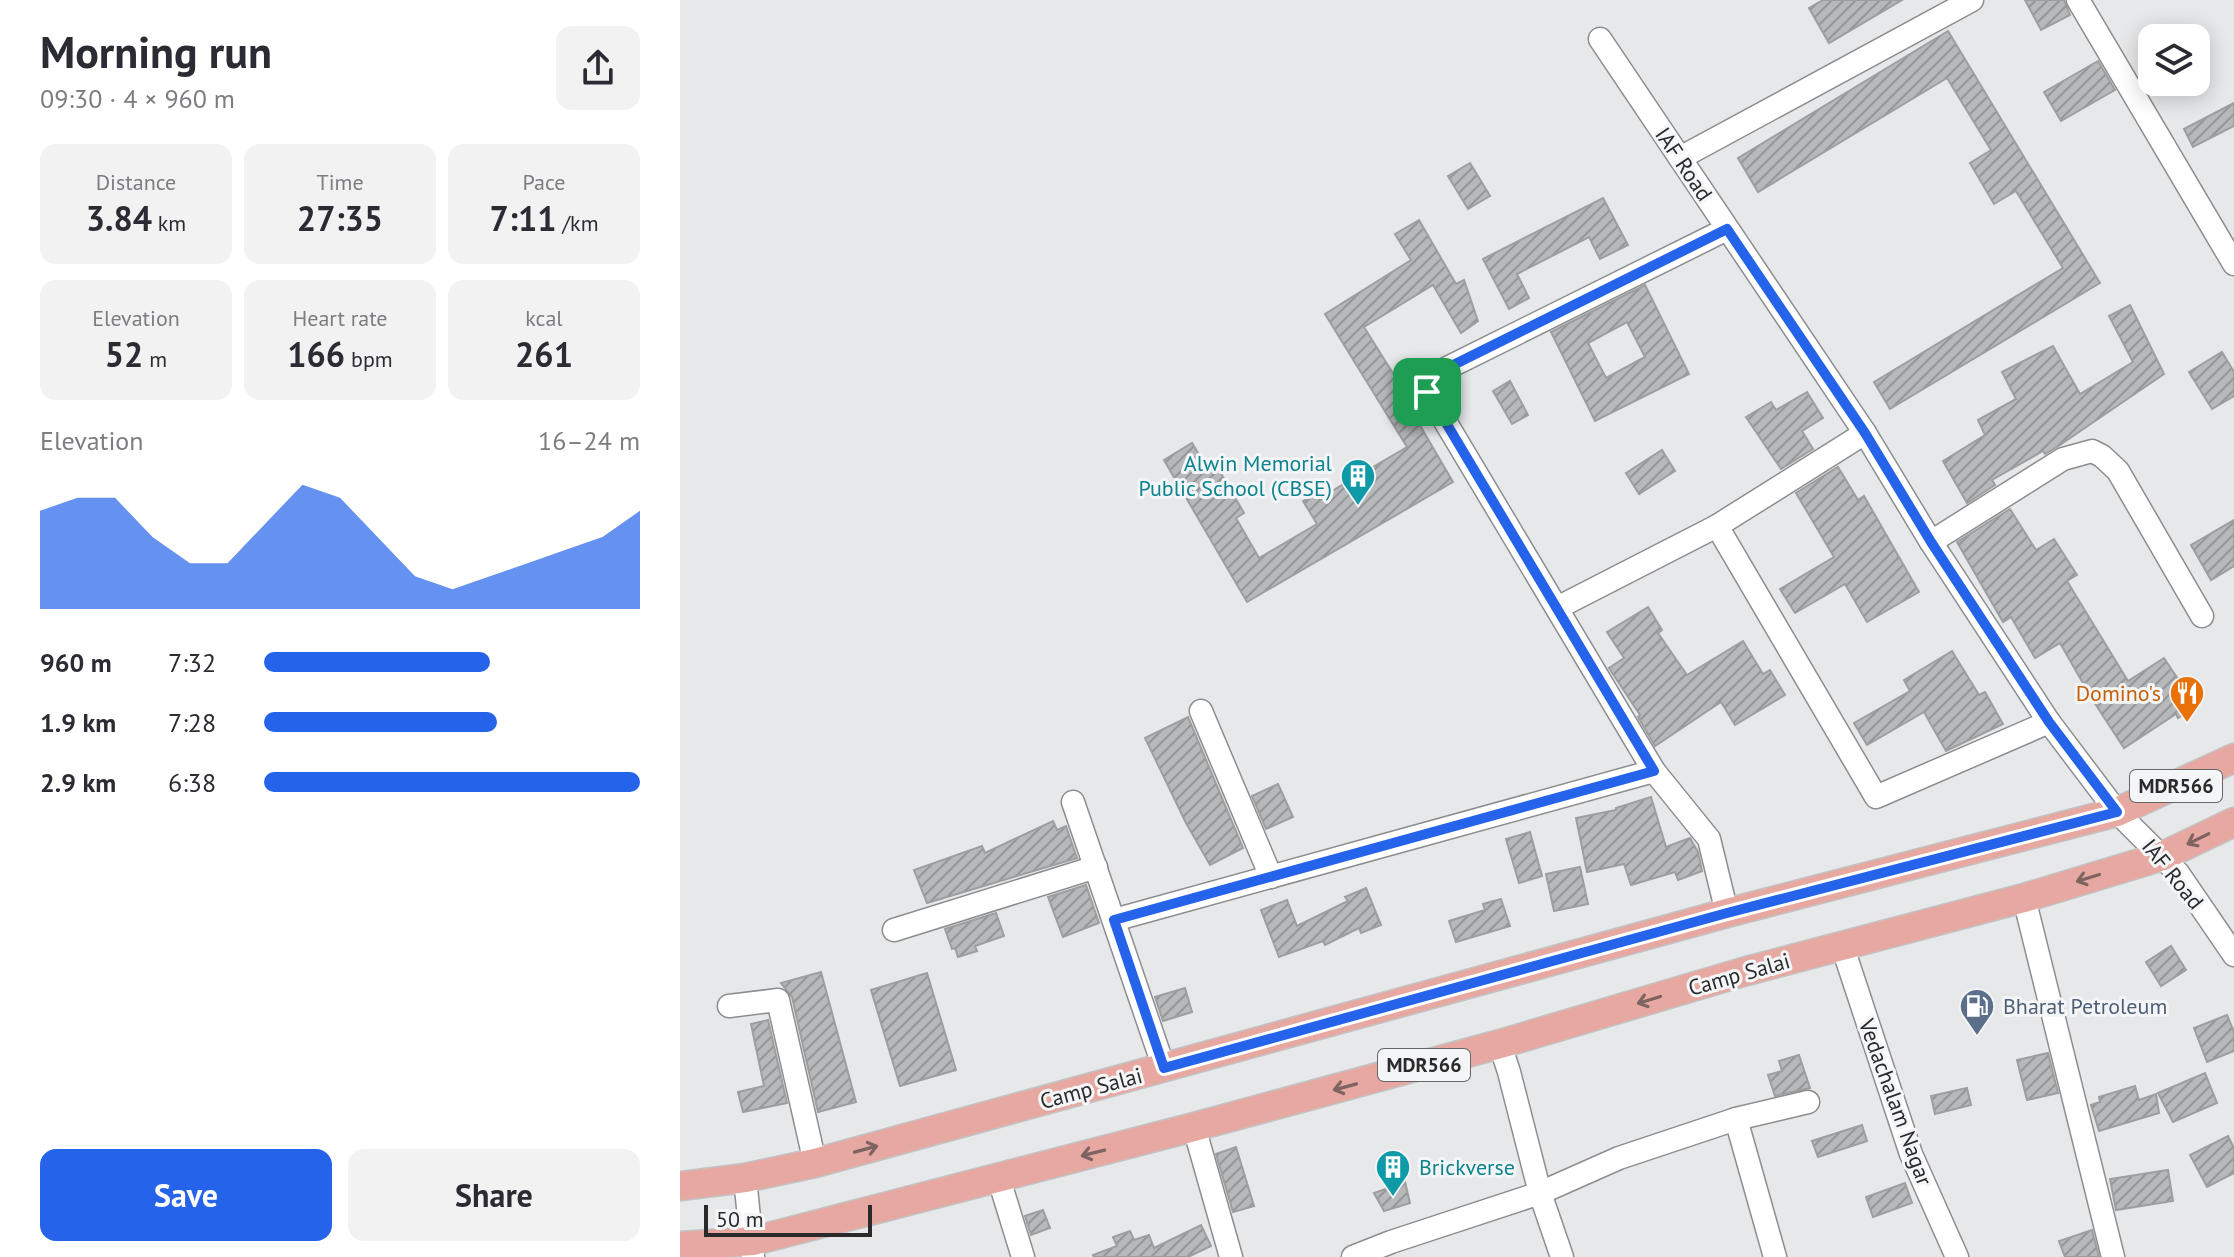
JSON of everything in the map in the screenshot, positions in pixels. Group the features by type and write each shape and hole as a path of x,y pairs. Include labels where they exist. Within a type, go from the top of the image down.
{"main road":[{"name":"Camp Salai","path":"680,1186 745,1178 815,1163 1727,913 2117,812 2234,758"},
{"name":"Camp Salai","path":"680,1246 753,1249 998,1176 1194,1127 1500,1044 1842,945 2024,898 2163,856 2234,822"}],"street":[{"path":"2078,0 2228,240 2234,264"},
{"path":"1680,158 1964,2"},
{"name":"IAF Road","path":"1600,39 1865,433 1931,542 2049,722 2117,812 2178,873 2234,955"},
{"path":"1727,229 1421,381 1654,771 1709,839 1727,913"},
{"path":"1557,608 1717,526 1865,433"},
{"path":"1931,542 2063,459 2092,451 2118,471 2202,616"},
{"path":"1717,526 1876,797 2049,722"},
{"path":"1201,711 1271,877"},
{"path":"1114,920 1654,771"},
{"path":"1073,802 1164,1068"},
{"path":"894,930 1096,867"},
{"path":"2024,898 2113,1257"},
{"name":"Vedachalam Nagar","path":"1842,945 1911,1154 1957,1257"},
{"path":"729,1006 778,1000 815,1163"},
{"path":"1500,1044 1540,1193 1562,1257"},
{"path":"1353,1257 1393,1249 1540,1193 1619,1158 1736,1119 1808,1102"},
{"path":"1736,1119 1775,1257"},
{"path":"1194,1127 1231,1257"},
{"path":"998,1176 1023,1257"},
{"path":"745,1178 753,1249"}],"building":[{"path":"1823,0 1902,0 1829,43 1809,8"},
{"path":"2025,0 2064,0 2070,15 2041,30"},
{"path":"1948,31 2100,283 1890,409 1874,382 2063,268 2016,191 1994,204 1970,163 1991,150 1947,78 1758,192 1738,158"},
{"path":"2098,61 2115,90 2061,121 2044,92"},
{"path":"2234,103 2234,126 2193,147 2184,129"},
{"path":"1470,163 1490,196 1468,209 1448,176"},
{"path":"1603,198 1628,245 1600,259 1589,237 1517,274 1529,298 1509,309 1483,259"},
{"name":"Alwin Memorial Public School (CBSE)","path":"1419,220 1456,284 1464,280 1478,321 1461,333 1433,285 1364,327 1404,391 1401,393 1453,482 1247,602 1164,460 1192,443 1208,470 1216,465 1244,513 1236,518 1259,558 1317,524 1303,501 1322,489 1325,495 1407,447 1325,314 1411,260 1395,234"},
{"path":"1645,285 1689,374 1595,421 1551,332","holes":["1627,322 1645,357 1606,378 1588,343"]},
{"path":"2130,305 2164,374 2060,445 2045,454 2043,451 1992,480 1995,485 1967,503 1943,461 1985,435 1978,420 2016,399 2002,372 2053,346 2080,394 2133,362 2109,316"},
{"path":"2222,352 2234,372 2234,396 2212,409 2189,372"},
{"path":"1510,381 1528,415 1512,424 1493,391"},
{"path":"1807,392 1823,418 1802,431 1813,449 1781,469 1746,417 1771,402 1776,410"},
{"path":"1662,450 1675,471 1639,494 1626,473"},
{"path":"1838,467 1858,500 1864,496 1919,592 1867,622 1845,584 1795,613 1780,589 1834,557 1796,493"},
{"path":"2010,509 2036,550 2054,539 2077,575 2067,581 2128,681 2164,658 2196,706 2178,718 2176,714 2124,748 2060,643 2035,658 2011,617 2003,622 1957,542"},
{"path":"2234,520 2234,566 2211,580 2191,545"},
{"path":"1648,607 1662,630 1658,633 1687,675 1743,641 1763,674 1770,670 1785,695 1735,725 1721,702 1655,746 1638,717 1640,715 1609,668 1624,658 1607,632"},
{"path":"1952,651 1979,695 1985,692 2003,724 1946,751 1924,712 1867,745 1854,723 1910,691 1904,680"},
{"path":"1188,717 1243,848 1210,865 1145,738"},
{"path":"1278,784 1293,817 1266,829 1252,796"},
{"path":"1651,797 1666,847 1690,838 1698,852 1702,871 1678,880 1675,872 1631,885 1624,864 1587,872 1576,818 1616,810"},
{"path":"1053,821 1057,830 1066,826 1077,858 927,903 914,870 982,846 985,853"},
{"path":"1530,832 1542,876 1519,883 1506,839"},
{"path":"1580,867 1588,904 1554,911 1546,874"},
{"path":"1086,885 1099,923 1063,937 1048,897"},
{"path":"1366,888 1381,925 1361,933 1359,928 1325,945 1323,941 1279,957 1261,910 1287,900 1297,926 1348,901 1345,897"},
{"path":"1501,899 1510,926 1456,942 1449,921 1485,910 1483,904"},
{"path":"996,913 1004,936 975,946 977,951 958,957 945,929"},
{"path":"2171,946 2186,970 2161,986 2146,962"},
{"path":"821,972 856,1102 818,1112 792,997 781,983"},
{"path":"927,973 956,1070 900,1086 871,990"},
{"path":"1185,988 1192,1012 1163,1021 1155,997"},
{"path":"2227,1015 2234,1032 2234,1051 2207,1062 2194,1028"},
{"path":"768,1020 787,1103 743,1112 738,1092 764,1086 751,1024"},
{"path":"2048,1053 2058,1093 2027,1100 2017,1060"},
{"path":"1799,1055 1810,1088 1775,1096 1768,1075 1782,1071 1779,1061"},
{"path":"2205,1073 2217,1103 2173,1122 2158,1093"},
{"path":"2135,1086 2139,1100 2156,1094 2159,1113 2099,1131 2091,1105 2100,1102 2099,1097"},
{"path":"1967,1088 1971,1105 1935,1114 1931,1096"},
{"path":"1862,1125 1867,1141 1818,1157 1812,1141"},
{"path":"2228,1136 2234,1148 2234,1173 2207,1187 2190,1155"},
{"path":"1236,1147 1254,1206 1233,1212 1216,1154"},
{"path":"2168,1170 2173,1201 2116,1210 2110,1179"},
{"name":"Brickverse","path":"1405,1182 1410,1203 1384,1211 1374,1193"},
{"path":"1905,1183 1912,1203 1873,1217 1866,1197"},
{"path":"1043,1210 1050,1228 1031,1235 1025,1216"},
{"path":"1201,1225 1211,1246 1188,1257 1093,1255 1117,1246 1113,1237 1130,1231 1134,1240 1149,1235 1154,1248"},
{"path":"2092,1230 2099,1257 2065,1257 2059,1241"}],"place":[{"name":"Alwin Memorial Public School (CBSE)","path":"1358,507"},
{"name":"Domino's","path":"2187,724"},
{"name":"Bharat Petroleum","path":"1977,1037"},
{"name":"Brickverse","path":"1393,1198"}],"route":[{"path":"1727,229 1865,433 1931,542 2049,722 2117,812 1727,913 1164,1068 1114,920 1654,771 1427,392 1421,381 1727,229"}]}
